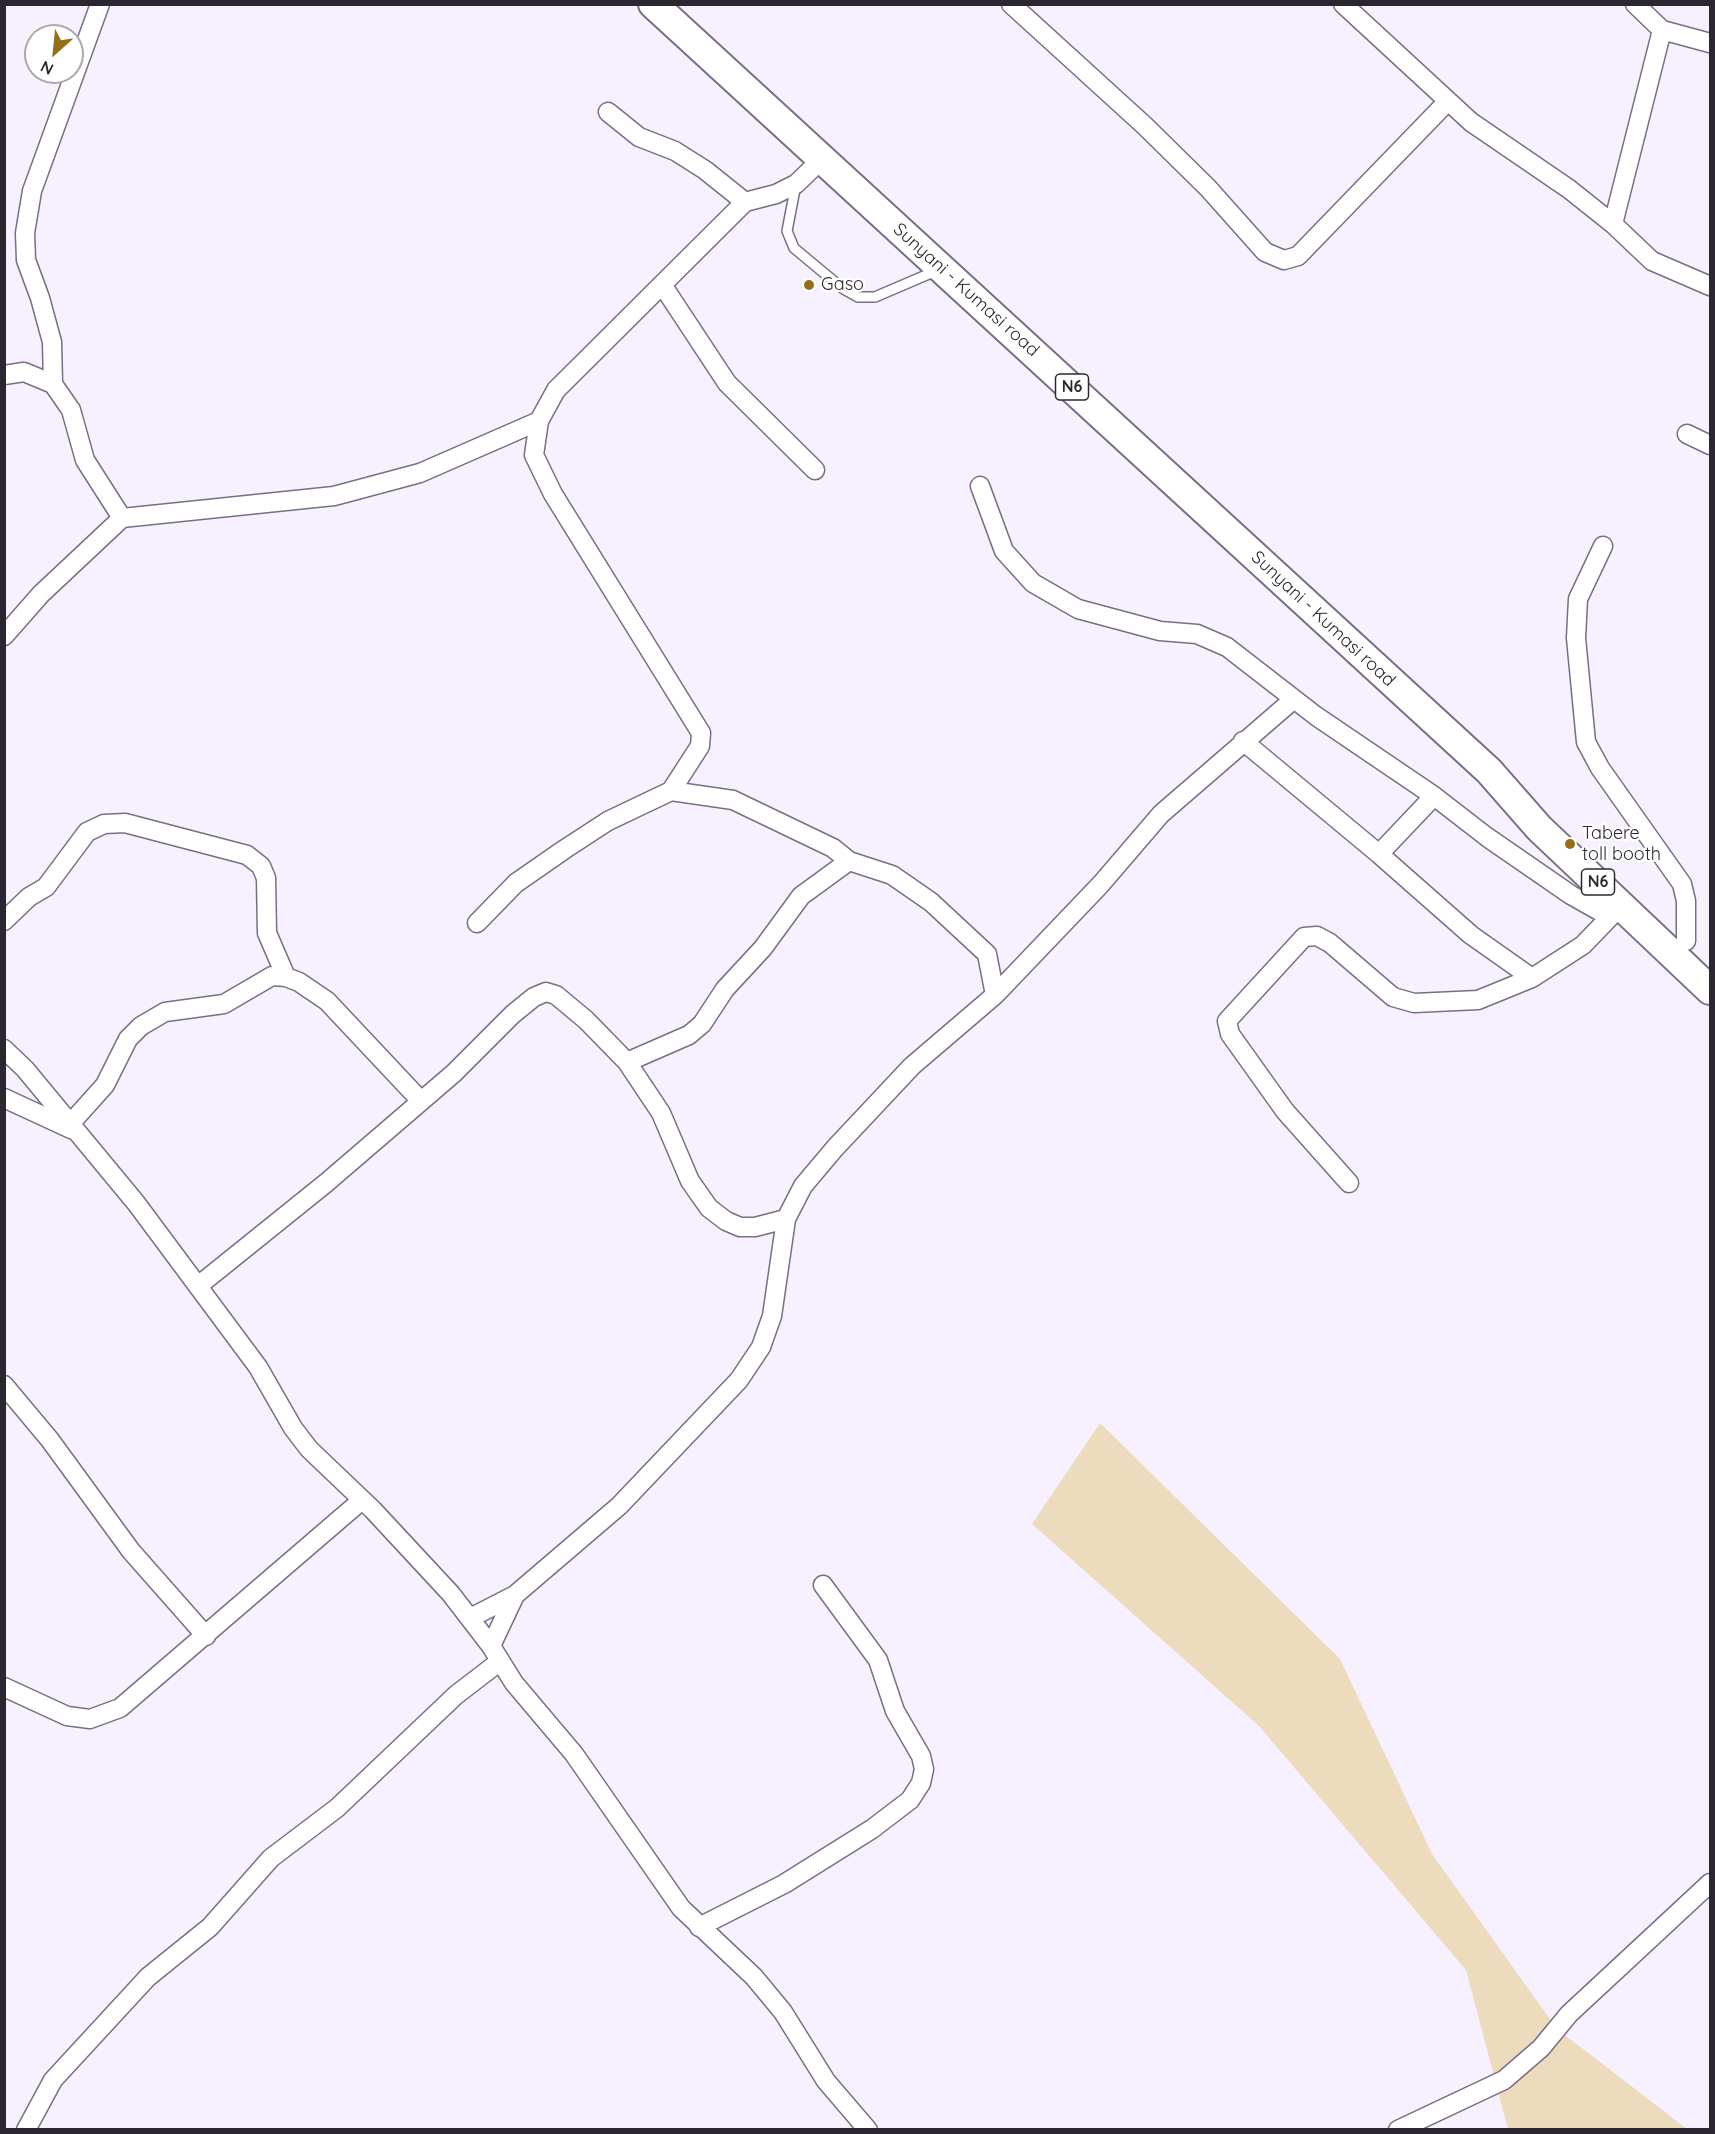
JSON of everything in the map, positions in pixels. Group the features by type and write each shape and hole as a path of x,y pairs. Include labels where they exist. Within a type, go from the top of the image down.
{"main road":[{"name":"Sunyani - Kumasi road","path":"653,4 1489,771"},
{"name":"N6","path":"1489,771 1616,911 1710,990"},
{"name":"N6","path":"1489,771 1553,815 1710,966"}],"street":[{"path":"100,4 32,191 25,233 26,260 40,298 52,342 54,384 71,410 85,460 122,518"},
{"path":"1011,4 1145,126 1208,188 1265,252 1284,260 1298,256 1448,100"},
{"path":"1343,4 1448,100 1504,147 1569,189 1613,224 1652,261 1710,286"},
{"path":"1635,4 1662,30 1710,43"},
{"path":"1613,224 1662,30"},
{"path":"608,112 639,137 675,151 705,170 745,202"},
{"path":"477,923 516,883 564,849 608,821 671,791 700,746 701,733 553,494 534,456 539,421 556,390 745,202 776,194 796,184 821,160"},
{"path":"663,286 727,383 815,470"},
{"path":"4,375 24,372 54,384"},
{"path":"4,636 41,594 122,518 334,496 420,473 539,421"},
{"path":"1687,434 1710,445"},
{"path":"980,486 1004,551 1033,583 1078,609 1160,632 1197,634 1227,647 1294,699 1434,796 1540,875 1616,911 1583,945 1532,978 1478,1000 1414,1003 1393,997 1330,942 1317,936 1304,937 1227,1021 1230,1034 1285,1111 1349,1183"},
{"path":"1604,546 1578,600 1576,638 1586,742 1600,768 1682,884 1686,901 1686,941"},
{"path":"470,1618 514,1594 619,1506 739,1380 761,1347 772,1316 786,1219 803,1186 835,1148 912,1066 995,995 1101,884 1161,813 1294,699"},
{"path":"1243,741 1471,935 1532,978"},
{"path":"671,791 733,800 833,848 849,861 892,875 931,902 987,954 995,995"},
{"path":"1378,854 1434,796"},
{"path":"4,921 29,897 46,887 87,832 105,824 124,822 247,855 261,866 266,878 267,933 286,977"},
{"path":"627,1062 689,1035 702,1024 725,989 763,948 801,896 849,861"},
{"path":"73,1128 105,1085 128,1039 141,1026 165,1012 224,1004 272,976 286,977 327,1001 421,1101"},
{"path":"198,1286 454,1073 513,1014 534,997 546,992 556,995 571,1007 627,1062 661,1113 690,1181 709,1208 726,1221 740,1227 755,1227 786,1219"},
{"path":"7,1058 73,1128 136,1203 258,1367 293,1428 309,1449 362,1500 451,1594 574,1754 615,1811 647,1862 699,1927 754,1977 783,2012 826,2081 868,2130"},
{"path":"4,1098 73,1128"},
{"path":"4,1385 50,1440 131,1551 206,1636"},
{"path":"4,1687 67,1716 90,1719 120,1708 362,1500"},
{"path":"699,1927 784,1884 872,1829 910,1800 921,1783 924,1769 921,1756 895,1710 878,1660 823,1585"},
{"path":"26,2130 53,2080 148,1977 210,1927 271,1857 337,1808 456,1695 495,1654 514,1594"},
{"path":"1398,2130 1504,2080 1541,2048 1569,2014 1710,1883"}],"lane":[{"path":"796,184 787,231 794,248 842,288 858,297 875,297 943,268"}],"shaded area":[{"path":"1100,1423 1340,1659 1432,1854 1557,2029 1687,2129 1508,2129 1466,1970 1259,1726 1032,1524"}],"place":[{"name":"Gaso","path":"809,285"},
{"name":"Tabere toll booth","path":"1570,844"}]}
